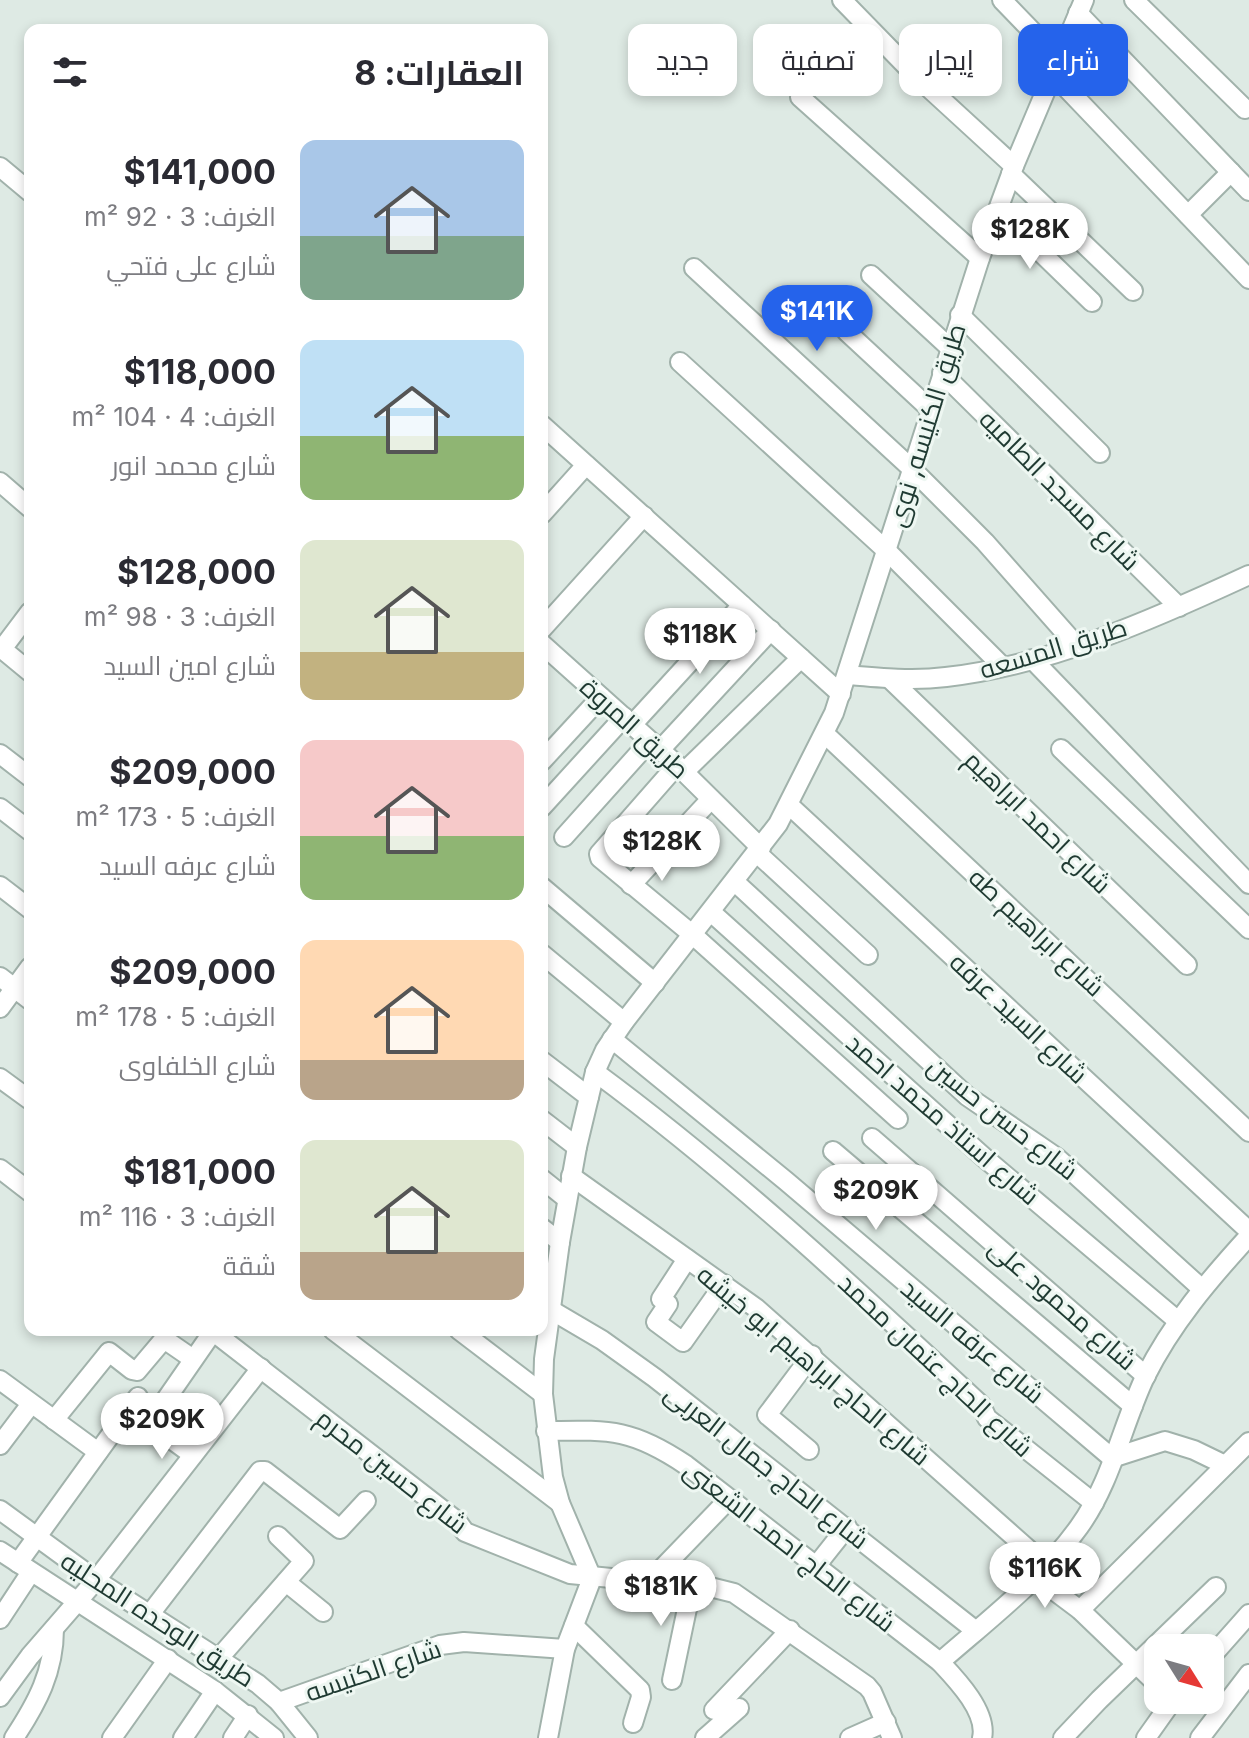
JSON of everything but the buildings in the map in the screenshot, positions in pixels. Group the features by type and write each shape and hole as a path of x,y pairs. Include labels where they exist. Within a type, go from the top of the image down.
{"street":[{"path":"842,0 1133,291"},
{"path":"1002,0 1021,24"},
{"path":"1134,0 1245,109"},
{"path":"1081,6 1249,191"},
{"name":"طريق الكنيسه, نوى","path":"548,1312 571,1176 595,1072 624,1022 759,850 789,805 825,734 848,675 960,315 1043,96"},
{"path":"1082,96 1249,279"},
{"path":"800,97 980,258"},
{"path":"0,167 24,187"},
{"path":"1188,215 1231,172"},
{"path":"998,211 1092,302"},
{"path":"694,268 911,468 985,542 1076,645"},
{"path":"871,275 950,348"},
{"path":"960,315 1100,453"},
{"path":"847,332 930,409"},
{"path":"680,362 887,551 1002,666"},
{"name":"شارع مسجد الطاميه","path":"942,373 1179,607"},
{"path":"548,430 841,694"},
{"path":"548,507 586,465"},
{"path":"0,482 24,503"},
{"path":"548,622 644,516"},
{"name":"طريق المسعه","path":"848,675 890,679 946,677 1032,659 1179,607 1249,575"},
{"path":"548,801 742,605"},
{"path":"24,620 3,646 7,654 24,667"},
{"path":"564,837 771,630"},
{"name":"طريق المروة","path":"548,649 680,768 759,850 868,955"},
{"path":"801,658 680,768 599,854 898,1119"},
{"path":"1032,659 1249,884"},
{"name":"شارع احمد ابراهيم","path":"890,679 1187,965"},
{"path":"548,754 601,697"},
{"name":"شارع ابراهيم طه","path":"825,734 1249,1132"},
{"path":"1061,749 1249,929"},
{"path":"0,754 24,772"},
{"path":"631,885 711,799"},
{"name":"شارع السيد عرفه","path":"789,805 1249,1234"},
{"path":"0,808 24,826"},
{"name":"شارع حسن حسين","path":"735,882 967,1096 1056,1157 1201,1288"},
{"path":"0,886 24,904"},
{"path":"548,892 655,983"},
{"name":"شارع استاذ محمد احمد","path":"711,912 987,1160 1178,1321"},
{"path":"548,959 624,1022"},
{"path":"0,1008 7,983 24,971"},
{"path":"7,983 24,996"},
{"name":"شارع عرفه السيد","path":"612,1039 786,1181 1112,1458"},
{"path":"548,1066 589,1097"},
{"name":"شارع الحاج عتمان محمد","path":"595,1072 682,1136 880,1311 981,1405 987,1418 1094,1503"},
{"path":"0,1078 24,1096"},
{"path":"548,1125 577,1147"},
{"name":"شارع محمود على","path":"872,1138 1146,1376"},
{"path":"833,1151 1133,1406"},
{"path":"0,1169 24,1187"},
{"name":"شارع الحاج ابراهيم ابو خيشه","path":"571,1176 724,1284 812,1355 1144,1673"},
{"path":"548,1184 567,1199"},
{"path":"548,1233 560,1242"},
{"path":"940,1662 1042,1572 1080,1526 1094,1503 1146,1376 1201,1288 1249,1234"},
{"path":"687,1259 661,1299 668,1304 656,1321 683,1342 724,1284"},
{"name":"شارع الحاج جمال العربى","path":"548,1318 602,1340 655,1378 976,1631"},
{"path":"193,1455 151,1422 209,1336"},
{"name":"شارع حسين محرم","path":"221,1336 457,1521 463,1531 563,1573 692,1585 734,1593 867,1686 889,1730"},
{"path":"341,1336 560,1503"},
{"path":"467,1336 543,1394"},
{"name":"طريق الكنيسه, نوى","path":"546,1336 543,1394 548,1453 560,1503 592,1578"},
{"path":"54,1420 109,1352 137,1371 164,1339 193,1359"},
{"path":"809,1450 767,1415 812,1355"},
{"path":"0,1697 30,1656 96,1580 261,1368"},
{"path":"0,1380 98,1452"},
{"path":"0,1619 36,1537 138,1397"},
{"path":"0,1445 31,1404"},
{"name":"شارع الحاج احمد الشعنى","path":"546,1431 609,1430 636,1437 662,1449 940,1662 971,1700 984,1730 982,1738"},
{"path":"1112,1458 1165,1441 1194,1450 1225,1465"},
{"path":"1080,1610 1249,1442"},
{"path":"150,1614 260,1471 265,1471 340,1529 366,1501"},
{"path":"649,1582 729,1499"},
{"name":"طريق الوحده المحليه","path":"0,1510 96,1580 219,1658 279,1702 308,1738"},
{"path":"816,1566 847,1527"},
{"path":"219,1658 304,1559 278,1536"},
{"name":"طريق الوحده المحليه","path":"0,1551 215,1691 274,1738"},
{"path":"548,1738 565,1649 592,1578"},
{"path":"286,1582 323,1612"},
{"path":"672,1680 692,1585"},
{"path":"1065,1738 1099,1700 1216,1587"},
{"path":"1224,1642 1249,1614"},
{"path":"574,1626 640,1690 642,1695 633,1723"},
{"path":"14,1738 45,1686 52,1658 54,1629"},
{"path":"714,1710 790,1630"},
{"name":"شارع الكنيسه","path":"279,1702 440,1645 464,1642 565,1649"},
{"path":"112,1738 168,1659"},
{"path":"1200,1738 1249,1674"},
{"path":"183,1738 215,1691"},
{"path":"705,1738 739,1708"},
{"path":"1146,1738 1163,1714"},
{"path":"233,1738 248,1715"},
{"path":"850,1738 889,1730"}]}
